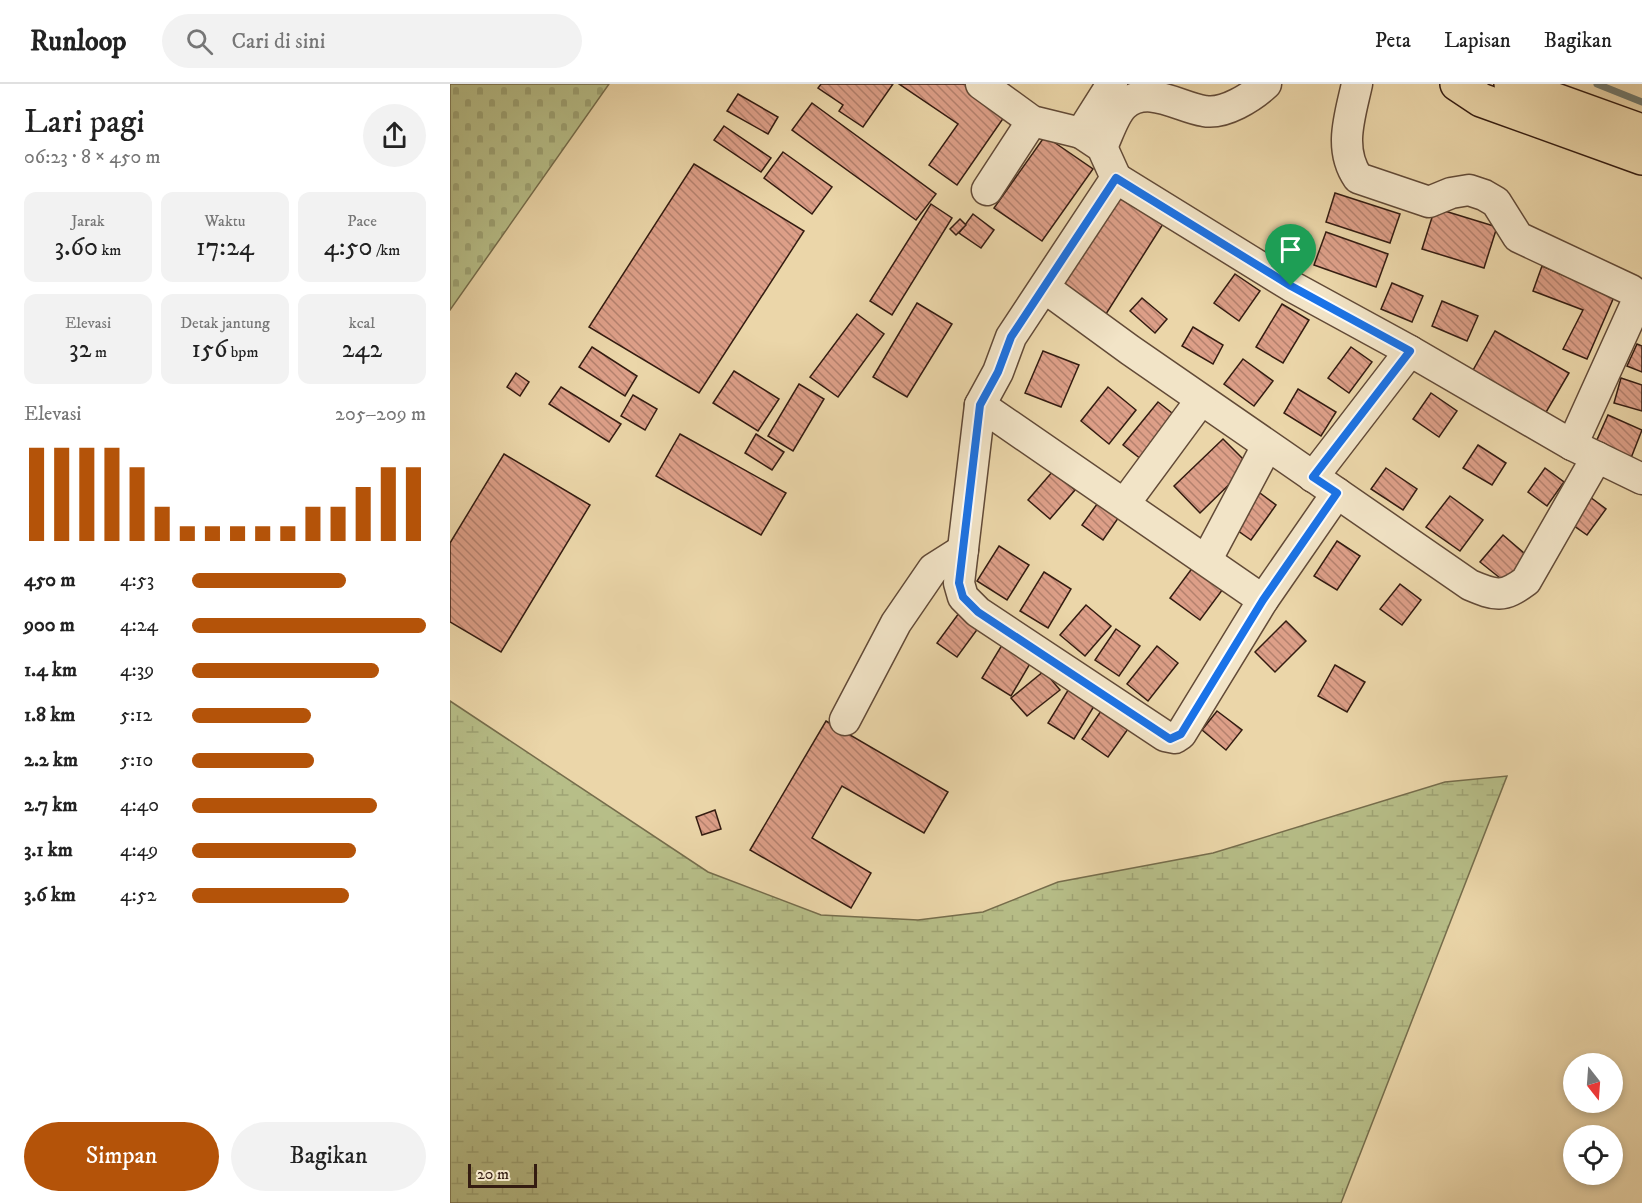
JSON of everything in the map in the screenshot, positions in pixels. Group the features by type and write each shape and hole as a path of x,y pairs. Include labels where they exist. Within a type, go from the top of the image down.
{"highway":[{"path":"1457,84 1481,100 1642,158"},
{"path":"1511,84 1642,131"}],"street":[{"path":"981,84 1032,121 1092,140 1116,178 1291,286 1585,451 1642,479"},
{"path":"1092,140 1112,84"},
{"path":"1092,140 1123,106 1137,98 1169,98 1205,112 1232,106 1266,84"},
{"path":"1045,288 1202,400 1470,585 1490,593 1508,594 1526,581 1585,451 1635,306 1635,297 1631,290 1518,237 1496,202 1484,195 1469,190 1451,193 1429,202 1358,178 1347,156 1346,138 1357,84"},
{"path":"987,190 1032,121"},
{"path":"1116,178 1011,337 998,372 980,405 959,583 960,592 969,604 1170,739 1181,734 1263,600 1325,485 1410,351"},
{"path":"1125,503 1202,400"},
{"path":"980,405 1207,559 1263,600"},
{"path":"1207,559 1268,446"},
{"path":"845,720 896,623 933,569 963,550"}],"green space":[{"path":"450,84 609,84 450,310"},
{"path":"450,701 708,872 821,915 918,920 983,912 1058,882 1213,853 1445,782 1507,776 1341,1203 450,1203"}],"building":[{"path":"821,84 893,84 863,127 839,111 843,105 818,88"},
{"path":"899,84 970,84 1009,110 957,185 929,165 958,124"},
{"path":"738,94 778,117 768,134 727,111"},
{"path":"812,103 936,194 916,220 792,130"},
{"path":"724,126 771,158 761,172 714,140"},
{"path":"1045,136 1093,169 1042,241 994,208"},
{"path":"783,152 832,187 812,214 764,178"},
{"path":"694,164 804,231 699,393 589,327"},
{"path":"1111,193 1163,224 1106,314 1054,282"},
{"path":"1335,193 1400,214 1390,243 1326,222"},
{"path":"931,204 952,218 892,315 870,301"},
{"path":"1435,208 1497,227 1484,268 1422,249"},
{"path":"973,214 994,230 981,248 959,233"},
{"path":"960,219 966,225 956,235 950,229"},
{"path":"1326,232 1388,254 1376,287 1314,265"},
{"path":"1542,266 1614,297 1587,359 1563,349 1583,310 1533,291"},
{"path":"1235,274 1260,291 1239,321 1214,303"},
{"path":"1392,283 1423,296 1412,322 1381,309"},
{"path":"1142,298 1167,319 1155,333 1130,311"},
{"path":"1442,301 1478,316 1467,341 1432,326"},
{"path":"917,303 952,324 907,397 873,377"},
{"path":"1282,304 1309,320 1283,363 1256,347"},
{"path":"857,314 884,334 838,397 810,377"},
{"path":"1193,327 1223,345 1213,364 1182,346"},
{"path":"1495,331 1569,373 1545,414 1472,372"},
{"path":"1637,344 1642,346 1642,372 1627,366"},
{"path":"592,347 637,376 625,396 579,367"},
{"path":"1351,347 1372,362 1349,393 1328,378"},
{"path":"1043,351 1079,365 1061,407 1025,393"},
{"path":"1243,359 1273,381 1254,406 1224,384"},
{"path":"734,371 779,399 758,431 713,403"},
{"path":"516,373 529,382 520,396 507,387"},
{"path":"1621,378 1642,385 1642,411 1614,403"},
{"path":"799,384 824,399 793,451 768,436"},
{"path":"561,387 621,424 609,442 549,404"},
{"path":"1108,387 1136,410 1109,444 1081,421"},
{"path":"1298,389 1336,412 1321,436 1284,413"},
{"path":"1431,393 1457,411 1439,437 1413,419"},
{"path":"633,395 657,409 645,430 621,416"},
{"path":"1158,402 1181,420 1146,463 1123,445"},
{"path":"1608,415 1642,430 1631,458 1596,442"},
{"path":"680,434 786,493 761,535 656,476"},
{"path":"756,434 784,452 772,470 745,453"},
{"path":"1223,439 1249,465 1200,513 1174,486"},
{"path":"1478,445 1506,463 1492,485 1463,468"},
{"path":"504,454 590,505 501,652 450,622 450,543"},
{"path":"1386,468 1417,489 1403,510 1371,489"},
{"path":"1545,468 1564,482 1547,506 1528,492"},
{"path":"1053,471 1075,490 1050,519 1028,500"},
{"path":"1260,493 1276,505 1251,540 1234,528"},
{"path":"1586,494 1606,509 1587,535 1567,521"},
{"path":"1450,496 1483,520 1460,551 1426,527"},
{"path":"1100,500 1121,514 1103,540 1082,525"},
{"path":"1503,535 1531,559 1510,586 1480,562"},
{"path":"1337,541 1360,556 1337,590 1314,576"},
{"path":"999,546 1029,565 1007,600 977,581"},
{"path":"1196,563 1226,585 1200,620 1170,598"},
{"path":"1044,572 1071,589 1048,628 1020,611"},
{"path":"1400,584 1421,600 1402,625 1380,609"},
{"path":"1086,605 1111,626 1085,656 1060,635"},
{"path":"959,613 979,627 957,657 937,643"},
{"path":"1286,621 1306,641 1275,672 1255,652"},
{"path":"1116,629 1140,646 1119,676 1095,660"},
{"path":"1002,645 1031,662 1011,696 982,678"},
{"path":"1157,646 1178,663 1148,701 1127,684"},
{"path":"1335,665 1365,682 1347,712 1318,696"},
{"path":"1044,671 1060,690 1027,716 1011,698"},
{"path":"1070,687 1096,703 1074,739 1048,723"},
{"path":"1101,711 1128,729 1108,757 1082,739"},
{"path":"1217,711 1242,730 1226,750 1202,730"},
{"path":"826,721 948,792 924,833 842,786 812,838 871,873 851,908 750,850"},
{"path":"715,810 721,829 702,835 696,817"}],"waterway":[{"path":"1597,84 1642,102"}],"route":[{"path":"1116,178 1291,286 1410,351 1313,477 1337,493 1263,600 1181,734 1170,739 978,612 960,592 959,583 980,405 998,372 1011,337 1116,178"}]}
